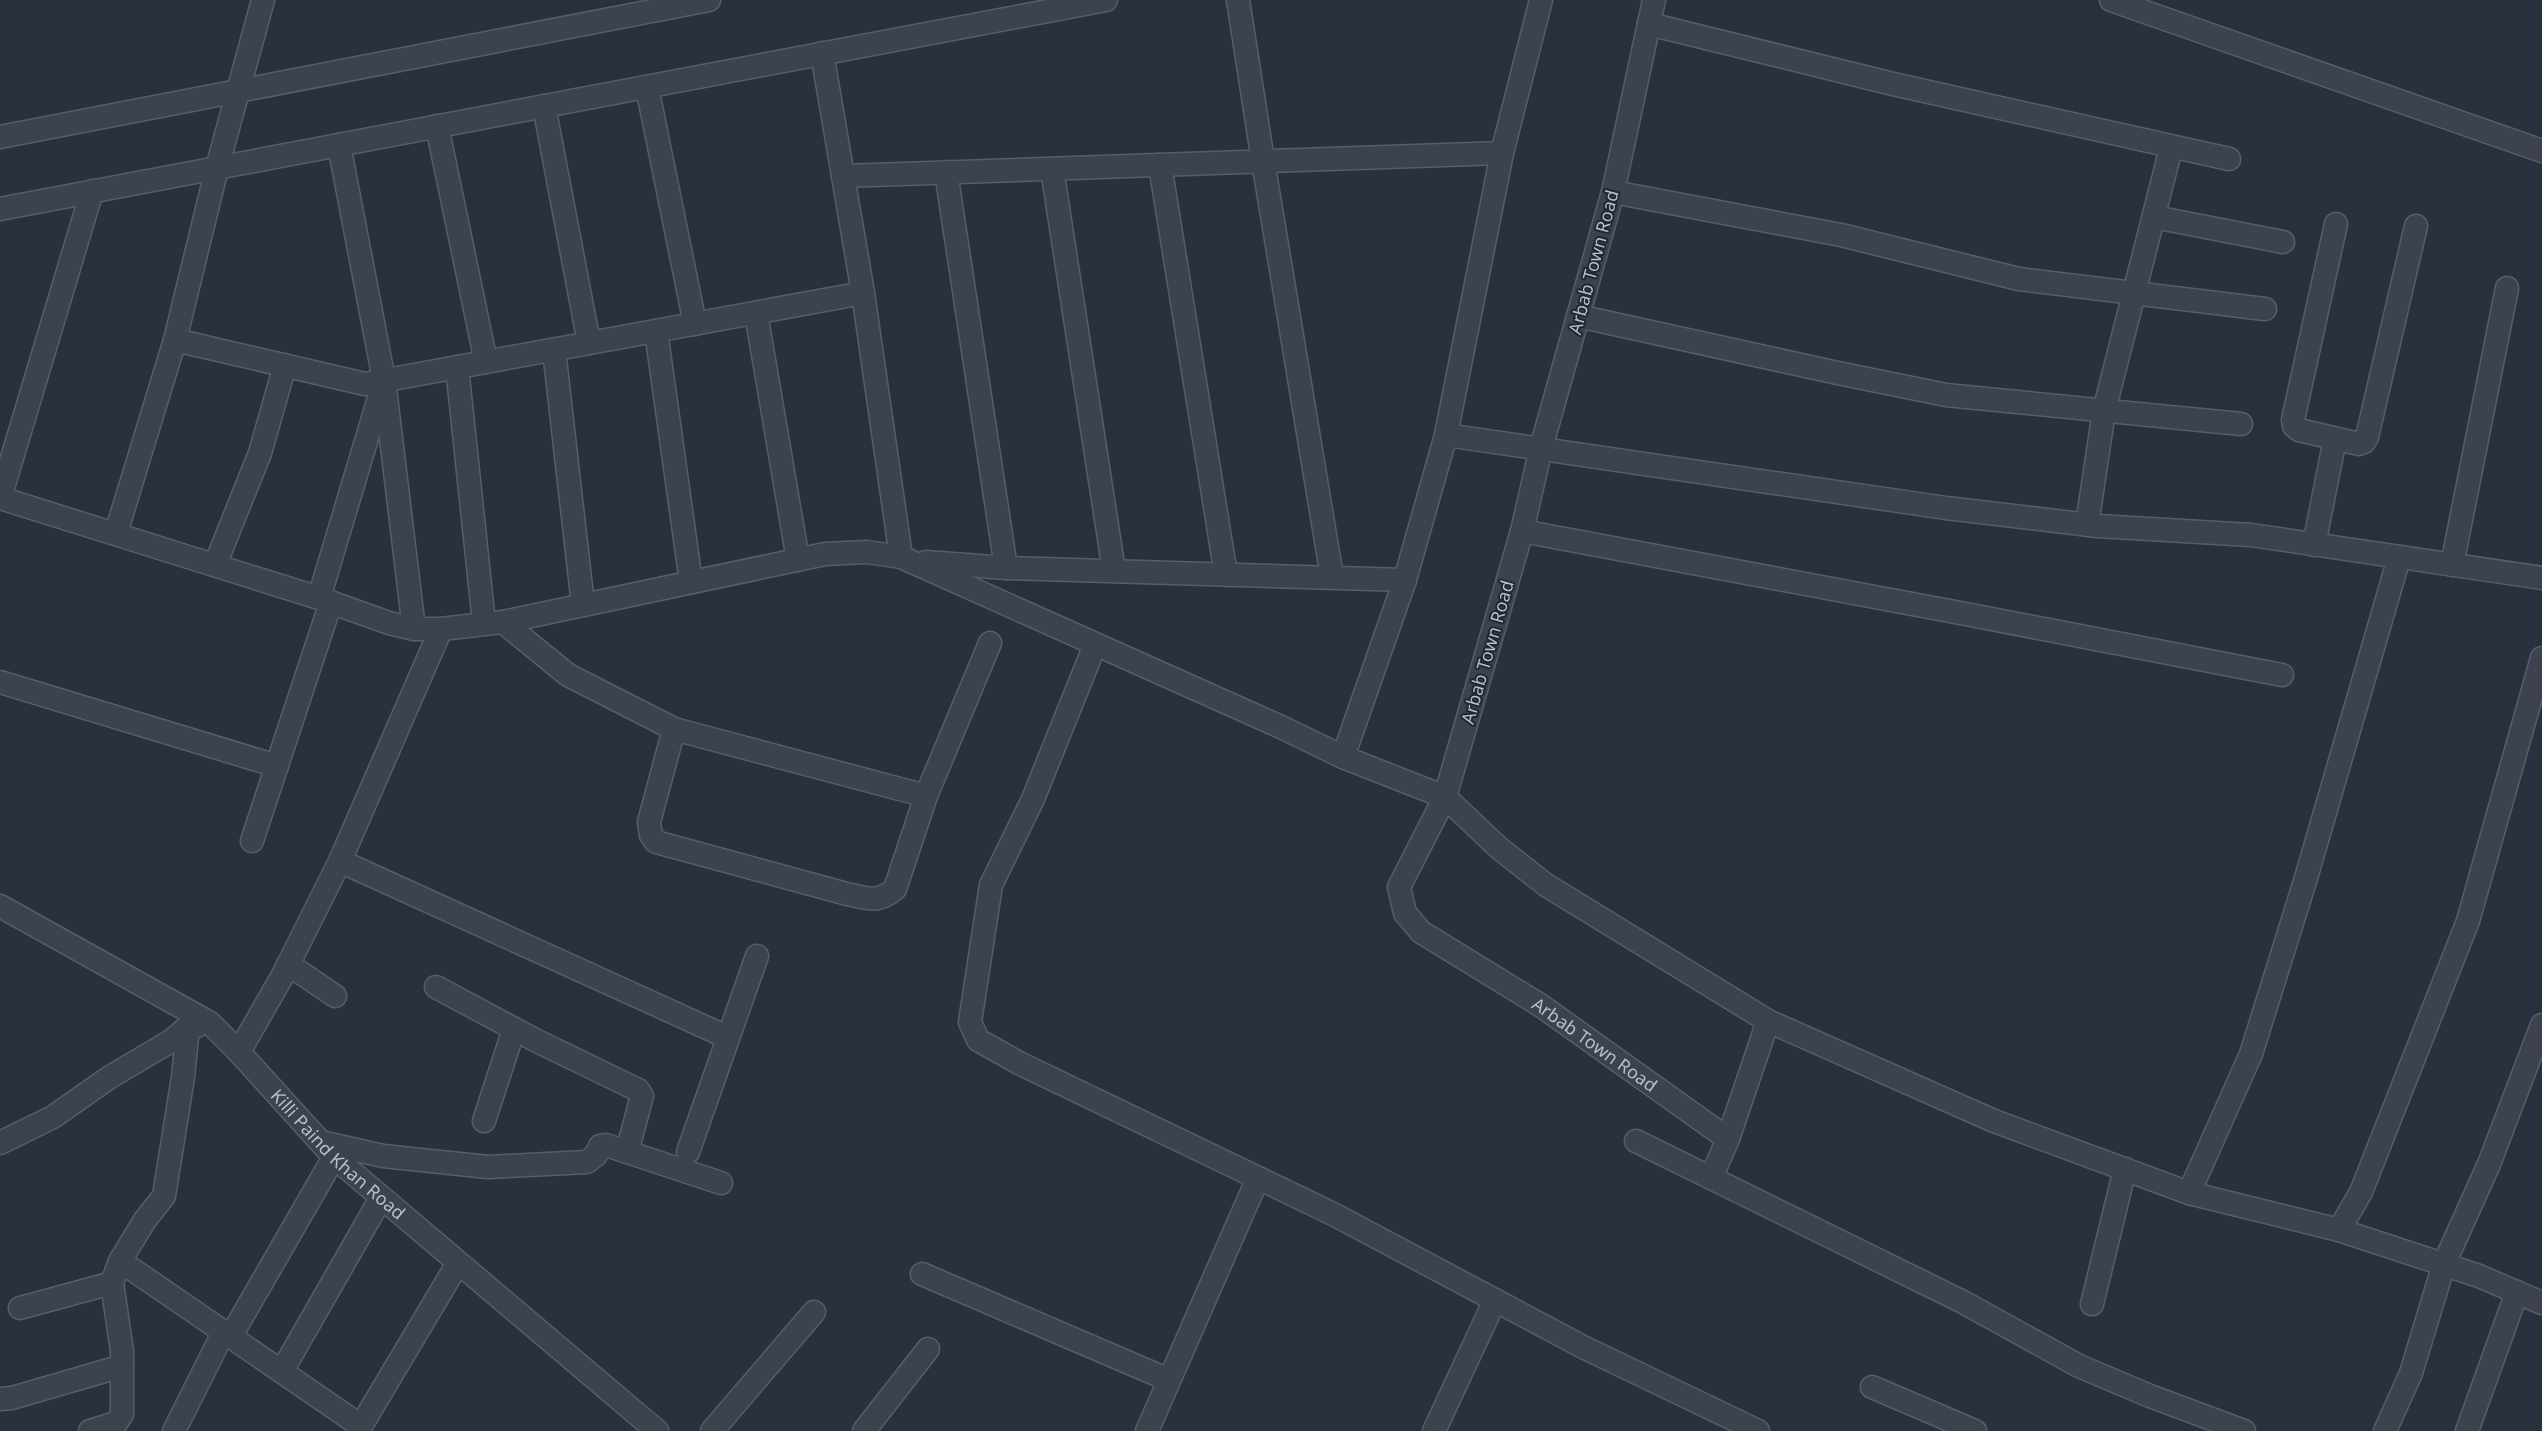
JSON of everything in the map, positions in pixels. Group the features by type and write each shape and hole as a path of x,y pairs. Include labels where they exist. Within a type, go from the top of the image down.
{"street":[{"path":"116,533 175,340 217,168 263,0"},
{"path":"0,137 709,0"},
{"path":"0,209 1106,0"},
{"path":"1238,0 1332,578"},
{"path":"1342,757 1405,580 1446,435 1502,153 1541,0"},
{"name":"Arbab Town Road","path":"1654,0 1613,192 1542,448 1522,531 1445,797 1400,887 1405,913 1421,932 1540,1005 1728,1139"},
{"path":"2111,0 2542,151"},
{"path":"1649,24 1903,86 2171,148 2229,159"},
{"path":"822,54 863,293 905,559"},
{"path":"647,87 695,324"},
{"path":"544,106 588,343"},
{"path":"437,126 486,362"},
{"path":"338,145 384,380 414,629"},
{"path":"2087,525 2104,411 2171,148"},
{"path":"843,176 1502,153"},
{"path":"1160,165 1226,574"},
{"path":"1052,169 1114,571"},
{"path":"946,172 1006,568"},
{"path":"92,191 0,498 325,600 389,623 414,629 441,629 494,623 825,554 867,552 905,559 1006,568 1405,580"},
{"path":"1613,192 1841,235 2018,279 2265,309"},
{"path":"2154,217 2282,242"},
{"path":"2336,224 2293,420 2294,426 2299,430 2360,444 2367,437 2416,226"},
{"path":"2452,565 2507,288"},
{"path":"175,340 365,384 863,293"},
{"path":"756,313 798,560"},
{"path":"1578,316 1946,395 2242,424"},
{"path":"656,331 691,582"},
{"path":"554,350 583,605"},
{"path":"216,565 260,453 285,365"},
{"path":"457,367 494,623 568,675 674,729 926,796"},
{"path":"252,840 277,766 325,600 384,380"},
{"path":"1446,435 1946,508 2087,525 2250,535 2542,578"},
{"path":"2314,545 2335,438"},
{"path":"1522,531 1798,584 1971,614 2282,675"},
{"path":"2189,1193 2251,1054 2306,878 2400,558"},
{"path":"905,559 1281,727 1342,757 1445,797 1498,848 1546,885 1768,1021 1994,1121 2189,1193 2339,1230 2444,1264 2542,1303"},
{"path":"239,1052 288,964 340,860 441,629"},
{"path":"674,729 649,822 651,835 656,842 847,894 871,899 883,899 895,889 926,796 990,643"},
{"path":"1095,645 1033,799 991,885 970,1022 978,1040 1019,1064 1335,1215 1583,1347 1758,1431"},
{"path":"2339,1230 2361,1192 2468,921 2542,658"},
{"path":"0,682 277,766"},
{"path":"340,860 727,1037"},
{"name":"Killi Paind Khan Road","path":"0,906 199,1025 239,1052 328,1149 381,1198 657,1431"},
{"path":"688,1152 757,956"},
{"path":"288,964 335,996"},
{"path":"436,987 642,1094 627,1152"},
{"path":"1711,1178 1728,1139 1768,1021"},
{"path":"0,1143 53,1117 110,1077 199,1025"},
{"path":"90,1431 116,1423 122,1414 122,1351 112,1283 120,1261 145,1220 164,1196 183,1077 199,1025"},
{"path":"2385,1431 2411,1373 2444,1264 2489,1164 2542,1025"},
{"path":"484,1121 514,1028"},
{"path":"1636,1141 1963,1302 2079,1366 2150,1396 2244,1431"},
{"path":"174,1431 328,1149 488,1167 587,1162 596,1155 600,1146 606,1145 720,1183"},
{"path":"2092,1304 2125,1169"},
{"path":"1147,1431 1258,1178"},
{"path":"282,1371 381,1198"},
{"path":"120,1261 282,1371 360,1429 458,1264"},
{"path":"922,1274 1169,1380"},
{"path":"20,1308 112,1283"},
{"path":"2467,1431 2517,1292"},
{"path":"1434,1431 1496,1300"},
{"path":"712,1431 814,1312"},
{"path":"864,1431 928,1349"},
{"path":"0,1398 12,1398 122,1366"},
{"path":"1872,1387 1937,1424 1975,1431"}]}
